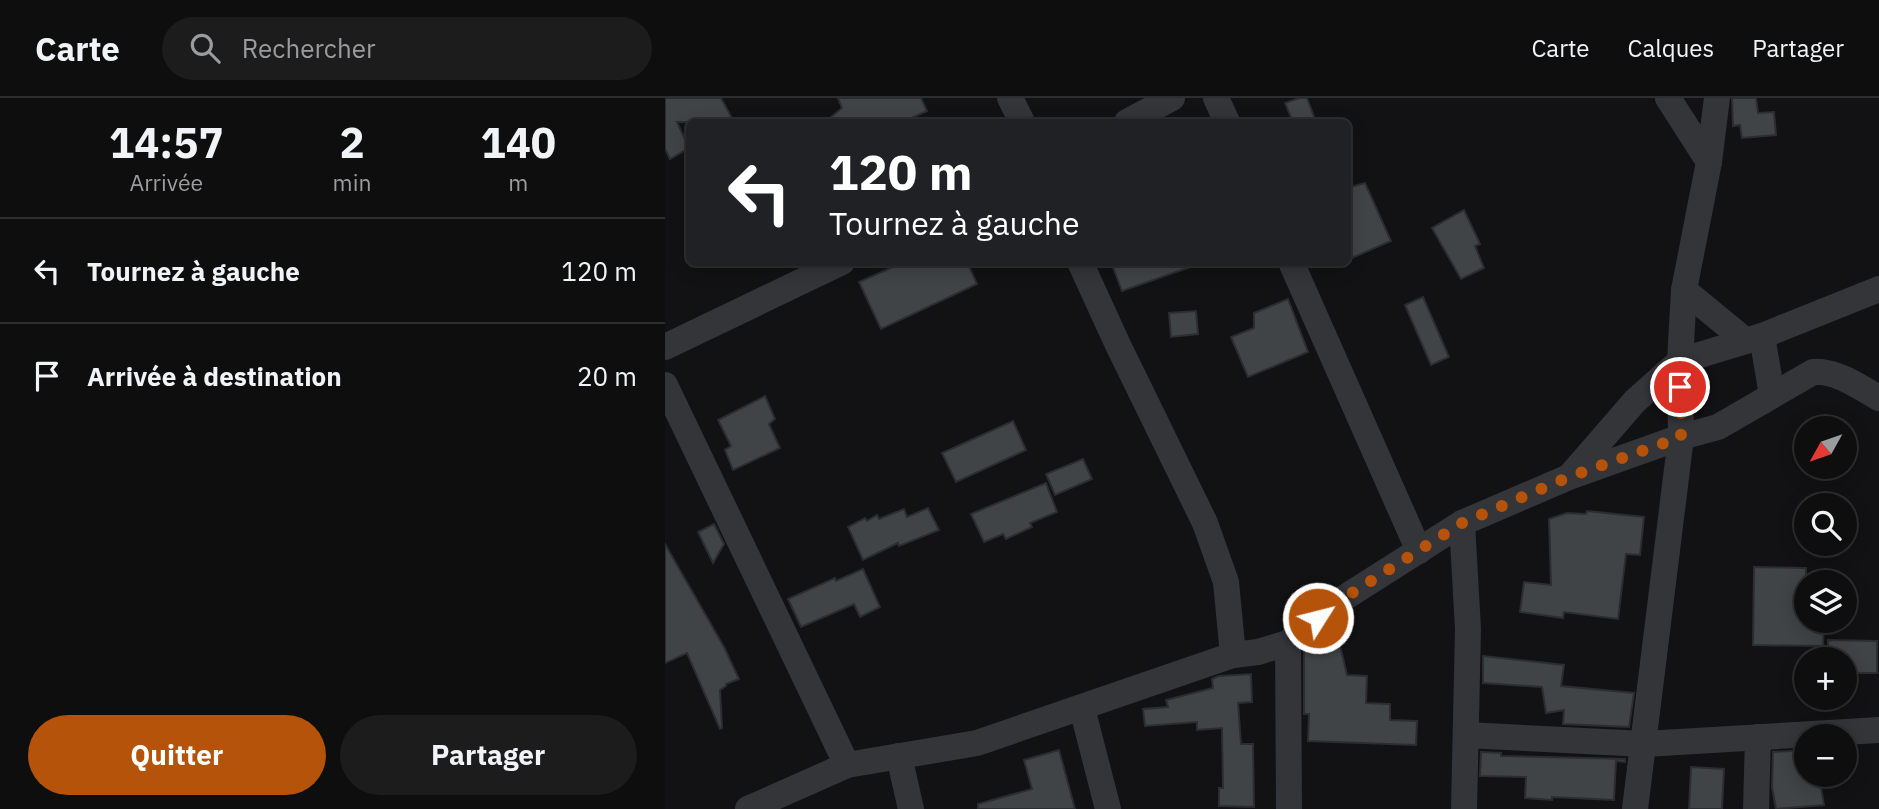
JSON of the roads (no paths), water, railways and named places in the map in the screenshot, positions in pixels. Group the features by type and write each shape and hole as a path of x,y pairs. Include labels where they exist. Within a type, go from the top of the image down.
{"street":[{"path":"1010,98 1020,119"},
{"path":"1133,119 1172,98"},
{"path":"1216,98 1226,119"},
{"path":"1668,98 1709,162"},
{"path":"1635,809 1681,437 1680,361 1684,290 1709,162 1717,98"},
{"path":"665,347 834,266"},
{"path":"1082,266 1205,523 1227,582 1233,655"},
{"path":"1292,266 1419,551"},
{"path":"1569,477 1635,401 1680,361 1754,338 1879,289"},
{"path":"1684,290 1754,338 1772,395"},
{"path":"748,809 847,765 977,743 1233,655 1258,652 1288,643 1333,605 1462,523 1569,477 1681,437 1718,427 1801,377 1822,371 1838,376 1879,398"},
{"path":"665,385 847,765"},
{"path":"1462,523 1468,629 1464,809"},
{"path":"1288,643 1289,809"},
{"path":"1082,708 1108,809"},
{"path":"1466,735 1644,744 1879,730"},
{"path":"1756,809 1758,737"},
{"path":"899,756 911,809"}]}
